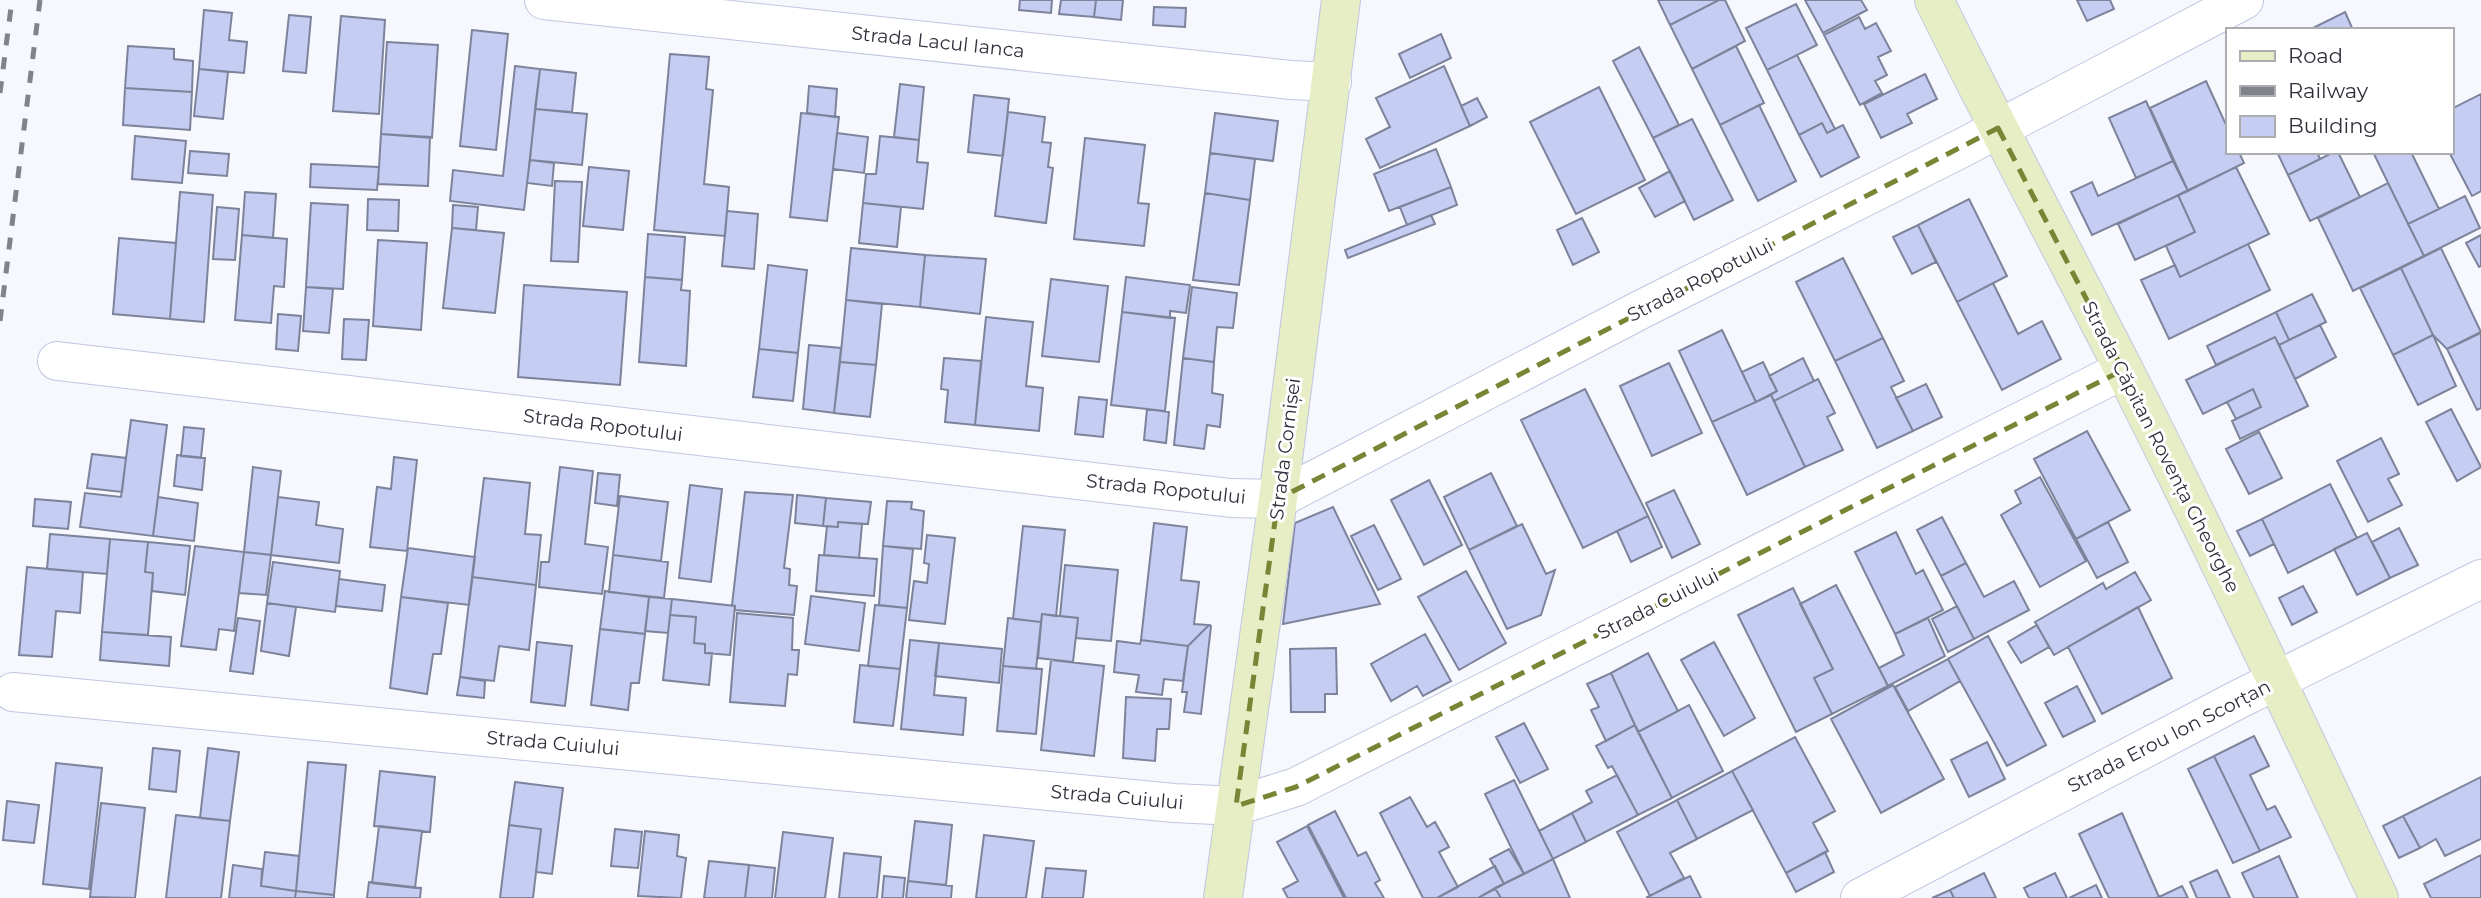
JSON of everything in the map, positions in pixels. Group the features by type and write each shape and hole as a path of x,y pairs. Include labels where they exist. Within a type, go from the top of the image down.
{"street":[{"name":"Strada Lacul Ianca","path":"544,0 1292,80 1332,82"},
{"name":"Strada Cornișei","path":"1223,898 1278,499 1341,0"},
{"name":"Strada Căpitan Rovența Gheorghe","path":"1934,0 2123,370 2277,680 2379,898"},
{"name":"Strada Ropotului","path":"57,361 1231,498 1278,499 2245,0"},
{"name":"Strada Cuiului","path":"13,692 1160,802 1236,806 1296,787 2123,370"},
{"name":"Strada Erou Ion Scorțan","path":"1860,898 2277,680 2481,579"}],"highlighted area":[{"path":"1998,128 2123,370 1296,787 1236,806 1278,499"}],"building":[{"path":"1020,0 1052,0 1051,13 1019,10"},
{"path":"1061,0 1096,0 1094,17 1059,14"},
{"path":"1096,0 1123,0 1121,20 1094,17"},
{"path":"1658,0 1719,0 1670,25"},
{"path":"1719,0 1725,0 1745,41 1692,69 1670,25"},
{"path":"1805,0 1861,0 1867,10 1823,33"},
{"path":"2077,0 2110,0 2114,9 2087,21"},
{"path":"1796,4 1817,45 1767,70 1746,28"},
{"path":"1154,7 1186,8 1185,27 1153,25"},
{"path":"204,10 232,13 229,40 247,42 244,73 199,69"},
{"path":"2345,12 2352,28 2313,28"},
{"path":"289,15 311,17 306,73 283,71"},
{"path":"341,16 385,20 379,114 333,111"},
{"path":"1859,17 1865,29 1876,23 1891,51 1878,57 1887,75 1875,81 1882,93 1860,105 1824,35"},
{"path":"472,30 508,34 496,150 460,146"},
{"path":"1441,34 1451,58 1410,78 1399,54"},
{"path":"387,42 438,45 432,138 381,134"},
{"path":"128,46 174,49 174,59 193,61 192,92 125,88"},
{"path":"1736,46 1764,103 1720,125 1692,69"},
{"path":"1639,47 1679,125 1653,138 1613,61"},
{"path":"670,54 709,57 706,89 713,90 704,184 729,187 725,236 654,230"},
{"path":"1797,55 1835,129 1827,133 1822,123 1799,135 1767,70"},
{"path":"515,66 540,69 524,210 450,201 453,170 503,176"},
{"path":"1444,66 1470,126 1380,168 1366,139 1390,127 1376,98"},
{"path":"199,69 228,72 223,119 194,116"},
{"path":"540,69 576,73 572,112 535,109"},
{"path":"1925,74 1937,99 1907,114 1912,123 1881,138 1864,104"},
{"path":"2206,81 2226,125 2226,154 2240,154 2244,163 2188,191 2150,108"},
{"path":"900,84 924,87 919,140 894,137"},
{"path":"809,86 837,89 835,117 807,113"},
{"path":"1599,87 1645,180 1576,214 1530,122"},
{"path":"125,88 192,92 190,130 123,125"},
{"path":"2481,94 2481,191 2472,196 2450,154 2453,154 2453,108"},
{"path":"974,95 1009,99 1003,156 968,152"},
{"path":"1477,98 1487,117 1470,126 1461,106"},
{"path":"2146,101 2173,161 2136,178 2109,118"},
{"path":"1759,105 1796,181 1758,201 1720,125"},
{"path":"535,109 587,114 582,165 530,160"},
{"path":"1008,112 1045,117 1042,142 1051,143 1048,167 1053,168 1046,223 995,216"},
{"path":"801,113 839,117 827,221 790,217"},
{"path":"1215,113 1278,121 1273,161 1210,153"},
{"path":"1692,119 1733,200 1694,220 1653,138"},
{"path":"1822,123 1827,133 1843,125 1859,157 1821,177 1799,135"},
{"path":"837,133 868,137 864,173 833,169"},
{"path":"381,134 430,137 428,186 378,184"},
{"path":"135,136 186,141 182,183 132,179"},
{"path":"880,136 919,140 917,162 928,163 923,209 863,203 866,174 876,174"},
{"path":"1085,138 1145,145 1138,203 1149,204 1144,246 1074,239"},
{"path":"1436,149 1451,187 1389,211 1374,174"},
{"path":"190,151 229,154 227,176 188,173"},
{"path":"1210,153 1255,159 1250,200 1205,193"},
{"path":"2278,154 2318,154 2320,159 2288,175"},
{"path":"2330,154 2339,154 2360,197 2310,221 2288,175"},
{"path":"2374,154 2412,154 2439,209 2408,224"},
{"path":"530,160 554,163 552,186 527,183"},
{"path":"2173,161 2188,191 2092,235 2071,192 2092,182 2098,196"},
{"path":"311,164 379,167 377,190 310,187"},
{"path":"589,167 629,171 623,230 583,226"},
{"path":"2236,167 2269,234 2180,277 2166,246 2195,232 2178,195"},
{"path":"1670,171 1685,201 1655,217 1639,188"},
{"path":"555,181 582,182 578,262 551,261"},
{"path":"2388,183 2424,256 2353,291 2318,218"},
{"path":"1451,187 1457,205 1407,225 1400,207"},
{"path":"180,192 213,195 204,322 170,319"},
{"path":"245,192 276,194 273,238 242,235"},
{"path":"1205,193 1250,200 1239,285 1193,280"},
{"path":"2178,195 2195,232 2135,260 2118,224"},
{"path":"2465,196 2480,228 2424,256 2408,224"},
{"path":"368,199 399,200 398,231 367,230"},
{"path":"1969,199 2007,276 1957,302 1918,225"},
{"path":"311,203 348,205 343,289 306,287"},
{"path":"863,203 901,207 897,247 859,243"},
{"path":"453,205 478,207 476,230 452,228"},
{"path":"217,207 239,209 235,260 213,259"},
{"path":"727,211 758,214 754,269 722,266"},
{"path":"1431,215 1435,224 1348,258 1345,250"},
{"path":"1582,218 1599,252 1573,265 1557,230"},
{"path":"1918,225 1936,262 1912,274 1893,237"},
{"path":"452,228 504,233 495,313 443,308"},
{"path":"648,234 685,237 682,280 645,277"},
{"path":"242,235 287,239 284,287 274,286 271,323 235,320"},
{"path":"2481,235 2481,266 2479,267 2466,243"},
{"path":"119,238 176,243 170,319 113,314"},
{"path":"378,240 427,243 421,330 373,326"},
{"path":"2248,244 2270,290 2169,339 2141,280 2175,265 2180,277"},
{"path":"851,248 925,255 920,307 846,300"},
{"path":"2441,248 2481,332 2447,349 2433,335 2401,268"},
{"path":"925,255 986,259 980,314 920,307"},
{"path":"1843,258 1883,338 1835,361 1796,282"},
{"path":"768,265 807,270 798,353 759,349"},
{"path":"2401,268 2433,335 2393,355 2360,288"},
{"path":"645,277 682,280 681,290 690,291 686,366 639,362"},
{"path":"1126,277 1190,285 1186,313 1170,311 1170,318 1122,312"},
{"path":"1051,279 1108,286 1099,362 1042,356"},
{"path":"1993,283 2018,334 2042,321 2061,359 2002,390 1957,302"},
{"path":"524,285 627,292 620,385 518,377"},
{"path":"306,287 333,289 329,333 303,331"},
{"path":"1192,287 1237,293 1233,328 1217,327 1214,362 1183,358"},
{"path":"2312,294 2326,322 2289,340 2276,312"},
{"path":"846,300 882,304 876,365 840,362"},
{"path":"1122,312 1175,318 1165,411 1111,405"},
{"path":"2276,312 2289,340 2279,345 2275,337 2216,365 2207,346"},
{"path":"278,314 301,316 298,351 276,349"},
{"path":"986,317 1033,322 1026,386 1043,388 1039,431 975,425"},
{"path":"344,319 369,320 366,360 342,359"},
{"path":"2320,325 2336,357 2295,379 2279,345"},
{"path":"1722,330 1756,402 1712,422 1679,351"},
{"path":"2481,333 2481,408 2477,410 2447,349"},
{"path":"2433,335 2456,386 2418,405 2393,355"},
{"path":"2275,337 2308,406 2240,439 2232,421 2261,407 2253,389 2203,414 2186,380"},
{"path":"1883,338 1904,381 1891,387 1913,431 1877,448 1835,361"},
{"path":"809,345 841,348 834,413 803,409"},
{"path":"759,349 798,353 793,401 753,397"},
{"path":"944,358 981,361 975,425 945,422 948,390 941,389"},
{"path":"1183,358 1214,362 1212,393 1223,395 1220,427 1207,425 1204,449 1174,445"},
{"path":"1803,358 1814,381 1774,401 1771,395 1777,391 1769,376"},
{"path":"840,362 876,365 870,417 834,413"},
{"path":"1763,362 1777,391 1756,402 1742,372"},
{"path":"1669,363 1702,433 1652,456 1620,386"},
{"path":"1818,379 1835,413 1827,417 1843,450 1805,467 1774,401"},
{"path":"1926,384 1942,417 1913,431 1896,398"},
{"path":"1585,389 1648,516 1583,548 1521,420"},
{"path":"2253,389 2261,407 2236,419 2227,402"},
{"path":"1771,395 1805,467 1747,495 1712,422"},
{"path":"1079,397 1107,400 1103,437 1075,434"},
{"path":"1147,409 1169,412 1166,443 1144,440"},
{"path":"2451,409 2481,467 2457,481 2426,422"},
{"path":"131,420 167,425 153,536 80,527 85,493 121,497"},
{"path":"184,427 204,429 201,458 181,456"},
{"path":"2087,431 2130,510 2076,539 2034,459"},
{"path":"2259,432 2282,478 2249,494 2226,449"},
{"path":"2381,438 2399,474 2388,479 2402,505 2368,522 2337,461"},
{"path":"92,454 126,458 122,492 87,488"},
{"path":"177,455 205,458 202,490 174,486"},
{"path":"394,457 417,460 407,551 370,547 377,487 391,489"},
{"path":"253,467 281,471 271,555 244,552"},
{"path":"560,467 593,471 585,544 608,547 602,594 539,587 541,562 549,562"},
{"path":"598,473 620,475 617,506 595,503"},
{"path":"1491,473 1517,526 1469,550 1444,497"},
{"path":"2040,477 2086,561 2040,587 2001,515 2021,503 2015,491"},
{"path":"484,478 530,483 525,534 541,535 536,585 472,577"},
{"path":"1429,480 1462,545 1424,565 1391,500"},
{"path":"2330,484 2357,538 2288,573 2262,519"},
{"path":"690,485 722,489 711,582 679,578"},
{"path":"1674,490 1700,544 1672,558 1646,503"},
{"path":"745,492 793,495 784,568 790,569 789,585 797,586 794,615 735,610 732,605"},
{"path":"797,495 826,498 823,526 795,523"},
{"path":"620,496 668,502 661,561 613,555"},
{"path":"158,497 198,503 194,541 153,536"},
{"path":"278,497 319,502 316,525 343,529 339,563 271,555"},
{"path":"826,498 871,502 868,524 838,522 838,527 823,526"},
{"path":"35,499 71,502 68,529 33,526"},
{"path":"887,501 912,502 911,509 924,511 921,549 883,546"},
{"path":"1333,507 1380,604 1283,624 1295,523"},
{"path":"1648,516 1662,547 1631,562 1617,531"},
{"path":"1942,517 1966,563 1941,576 1917,530"},
{"path":"2262,519 2274,544 2250,556 2237,531"},
{"path":"838,522 862,524 859,558 824,555 827,526 838,527"},
{"path":"2108,522 2128,562 2097,578 2076,539"},
{"path":"1154,523 1187,527 1181,580 1199,582 1194,624 1209,625 1188,646 1141,640"},
{"path":"1522,524 1546,574 1555,570 1541,615 1507,629 1469,550"},
{"path":"1374,525 1401,579 1378,590 1351,536"},
{"path":"1023,526 1065,530 1056,616 1042,614 1041,622 1013,619"},
{"path":"2399,528 2418,565 2390,578 2372,542"},
{"path":"1896,532 1916,574 1923,570 1943,610 1895,634 1855,552"},
{"path":"2367,533 2390,578 2357,595 2334,549"},
{"path":"50,534 110,539 107,574 47,569"},
{"path":"927,535 955,538 945,624 909,620 914,581 927,583 929,564 924,563"},
{"path":"110,539 148,542 145,572 153,573 148,635 102,632"},
{"path":"148,542 190,546 185,595 152,591 153,573 145,572"},
{"path":"195,546 244,552 234,631 219,629 216,650 181,646"},
{"path":"883,546 913,549 907,608 879,605"},
{"path":"408,548 475,557 469,605 401,597"},
{"path":"244,552 271,555 266,595 239,593"},
{"path":"613,555 668,562 664,598 609,592"},
{"path":"819,555 877,559 874,596 816,591"},
{"path":"273,562 340,571 335,612 267,603"},
{"path":"1966,563 1984,597 2014,581 2029,610 1974,639 1941,576"},
{"path":"1065,565 1118,570 1111,641 1076,638 1078,618 1060,616"},
{"path":"27,567 83,572 80,613 56,611 52,657 19,655"},
{"path":"1466,571 1506,643 1459,670 1418,597"},
{"path":"2135,572 2151,600 2054,655 2035,622 2103,583 2106,589"},
{"path":"472,577 536,585 529,650 499,646 494,681 460,677"},
{"path":"339,579 385,585 382,611 336,606"},
{"path":"1836,585 1888,686 1832,714 1814,678 1833,669 1800,604"},
{"path":"2303,586 2317,612 2292,625 2279,598"},
{"path":"1793,588 1833,669 1814,678 1832,714 1796,732 1738,615"},
{"path":"605,591 649,597 645,634 600,629"},
{"path":"811,596 865,603 859,651 805,644"},
{"path":"401,597 448,603 441,654 433,654 427,694 390,688"},
{"path":"649,597 672,599 668,633 645,631"},
{"path":"672,599 735,606 730,655 705,653 705,644 694,643 696,617 670,615"},
{"path":"267,603 296,607 289,656 261,651"},
{"path":"875,605 907,608 900,669 868,666"},
{"path":"1957,606 1974,639 1948,652 1932,619"},
{"path":"2138,607 2172,678 2102,714 2068,647"},
{"path":"737,613 793,618 792,650 799,650 797,675 788,674 785,706 730,702"},
{"path":"1042,614 1078,618 1073,662 1038,658"},
{"path":"670,615 696,617 694,643 705,644 705,653 712,653 709,685 663,680"},
{"path":"238,618 260,621 253,674 230,671"},
{"path":"1008,618 1041,622 1036,669 1003,666"},
{"path":"1928,618 1945,656 1888,686 1879,668 1904,655 1895,634"},
{"path":"1209,625 1201,714 1184,712 1187,692 1182,692 1188,646"},
{"path":"2037,625 2049,647 2021,663 2008,642"},
{"path":"600,629 645,634 639,683 631,683 628,710 591,705"},
{"path":"102,632 171,637 169,666 100,660"},
{"path":"1425,634 1451,681 1423,696 1417,686 1391,701 1371,664"},
{"path":"1988,636 2046,745 2007,766 1948,659"},
{"path":"910,640 939,643 934,695 966,698 963,735 901,729"},
{"path":"1141,640 1188,646 1183,681 1164,679 1162,695 1136,692 1139,675 1114,672 1117,641 1140,644"},
{"path":"537,642 572,646 565,706 531,702"},
{"path":"1714,642 1755,718 1724,736 1681,660"},
{"path":"939,643 1002,649 999,683 935,676"},
{"path":"1336,648 1337,694 1325,694 1325,712 1291,712 1290,649"},
{"path":"1648,653 1678,711 1638,732 1611,673"},
{"path":"1948,659 1960,681 1908,711 1895,687"},
{"path":"1051,660 1104,666 1094,756 1041,750"},
{"path":"860,665 900,669 893,726 854,722"},
{"path":"1003,666 1042,669 1036,734 997,731"},
{"path":"1611,673 1635,725 1606,741 1591,710 1599,707 1587,684"},
{"path":"460,677 485,681 484,698 457,695"},
{"path":"1893,685 1944,779 1881,813 1831,719"},
{"path":"2077,686 2095,721 2063,737 2045,703"},
{"path":"1126,697 1171,699 1169,729 1157,729 1155,761 1123,758"},
{"path":"1689,705 1723,771 1672,798 1638,732"},
{"path":"1524,723 1548,769 1520,783 1496,737"},
{"path":"1635,725 1672,798 1638,815 1612,766 1608,768 1596,746"},
{"path":"2254,736 2269,766 2250,775 2267,810 2275,806 2291,837 2260,851 2214,756"},
{"path":"1795,737 1835,811 1813,823 1828,851 1786,873 1732,771"},
{"path":"1987,742 2005,779 1969,797 1951,760"},
{"path":"153,748 180,751 176,792 149,789"},
{"path":"208,748 239,752 230,821 200,818"},
{"path":"2214,756 2260,851 2233,863 2188,769"},
{"path":"308,762 346,765 334,895 296,891"},
{"path":"56,763 102,768 89,889 43,884"},
{"path":"380,771 435,777 430,832 374,826"},
{"path":"1732,771 1753,810 1697,839 1677,800"},
{"path":"1617,775 1638,815 1586,842 1572,813 1592,802 1586,791"},
{"path":"2481,777 2481,839 2445,856 2436,839 2420,848 2403,816"},
{"path":"1514,780 1553,859 1524,874 1485,794"},
{"path":"515,782 563,788 552,874 536,872 541,829 509,825"},
{"path":"1410,797 1427,827 1435,822 1449,847 1439,852 1458,887 1437,898 1423,898 1380,813"},
{"path":"1677,800 1697,839 1670,853 1684,878 1650,896 1617,832"},
{"path":"7,801 39,805 34,843 3,840"},
{"path":"101,803 145,808 135,898 90,897"},
{"path":"1335,811 1358,856 1366,852 1380,880 1375,883 1384,898 1346,898 1308,825"},
{"path":"1572,813 1586,842 1553,859 1539,831"},
{"path":"2122,813 2159,897 2109,898 2079,834"},
{"path":"176,815 230,821 221,898 166,898"},
{"path":"2403,816 2420,848 2399,858 2383,826"},
{"path":"915,821 952,825 946,885 908,881"},
{"path":"509,825 541,829 533,898 500,898"},
{"path":"379,826 422,831 415,888 372,883"},
{"path":"1307,826 1344,898 1288,898 1283,889 1298,881 1277,842"},
{"path":"615,829 642,832 638,868 611,866"},
{"path":"645,831 679,835 677,856 686,858 681,898 638,896"},
{"path":"783,832 833,838 825,898 775,898"},
{"path":"984,835 1034,841 1026,898 976,898"},
{"path":"1509,849 1524,874 1504,884 1490,859"},
{"path":"265,852 299,856 296,891 261,886"},
{"path":"1825,852 1834,872 1796,892 1786,873"},
{"path":"844,853 881,857 877,898 839,898"},
{"path":"2481,855 2481,898 2431,898 2424,884"},
{"path":"2279,856 2298,898 2254,898 2242,873"},
{"path":"1553,859 1570,898 1501,898 1495,888"},
{"path":"709,861 749,865 745,898 704,898"},
{"path":"233,865 262,869 261,886 296,891 295,898 229,898"},
{"path":"749,865 775,868 772,898 745,898"},
{"path":"1495,866 1504,884 1478,898 1437,898"},
{"path":"1046,868 1086,871 1083,898 1042,898"},
{"path":"2217,870 2230,898 2197,898 2190,882"},
{"path":"1984,873 1996,898 1954,898 1950,890"},
{"path":"2055,873 2067,898 2029,898 2024,888"},
{"path":"884,876 905,878 903,898 882,898"},
{"path":"1690,876 1701,898 1647,898 1647,897"},
{"path":"908,881 952,886 951,898 906,898"},
{"path":"369,882 421,888 420,898 367,898"},
{"path":"2096,885 2102,898 2069,898"},
{"path":"2182,886 2188,898 2156,898 2159,897"},
{"path":"1495,888 1501,898 1478,898"},
{"path":"1950,890 1954,898 1932,898"},
{"path":"296,891 334,895 334,898 295,898"}],"railway":[{"path":"0,93 12,0"},
{"path":"0,321 40,0"}]}
